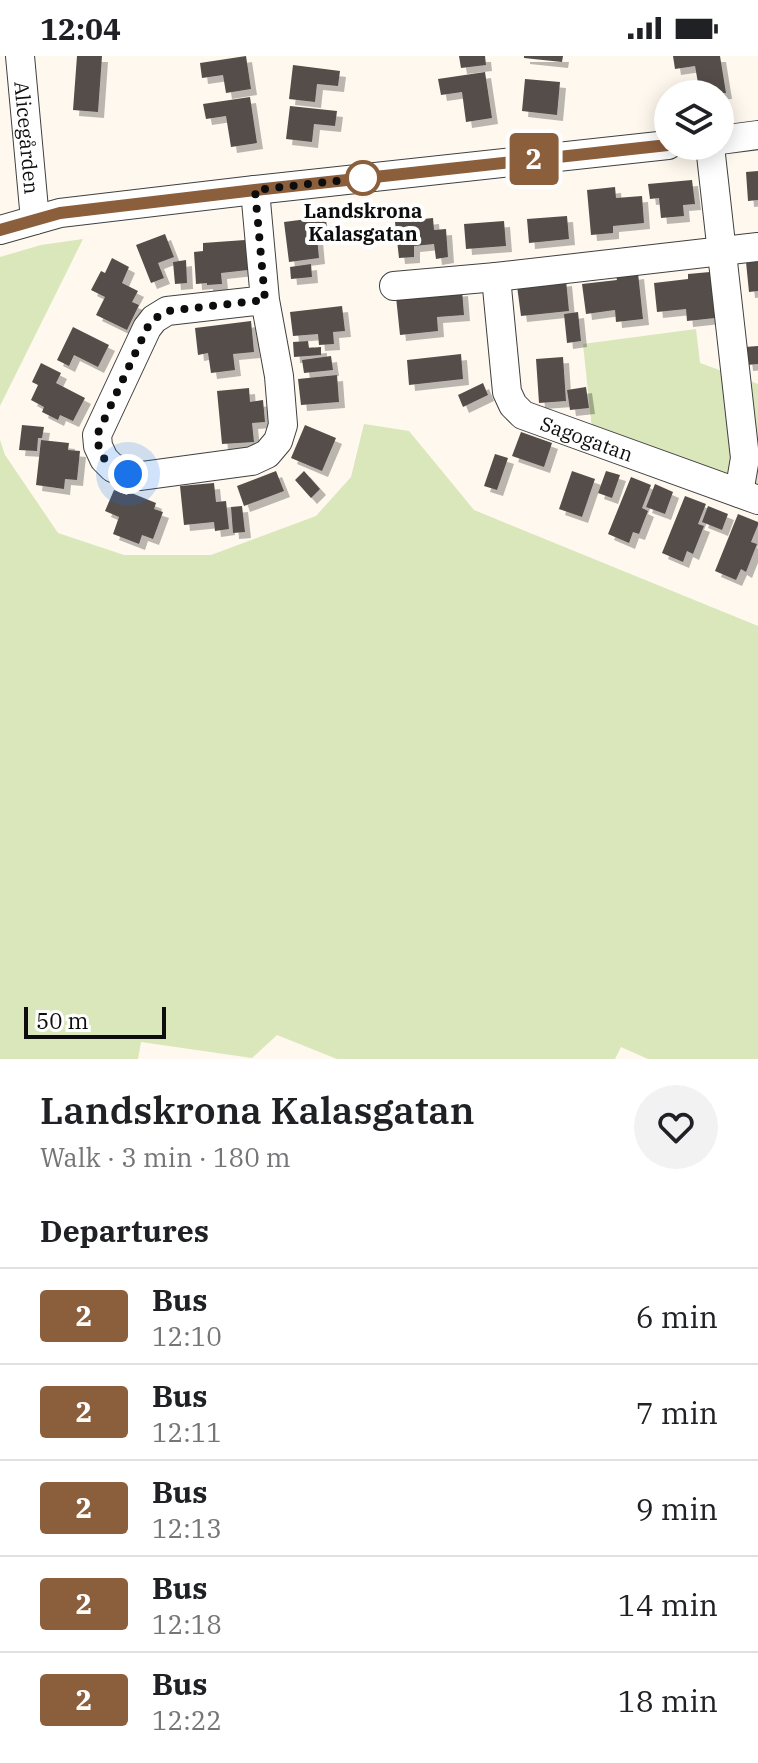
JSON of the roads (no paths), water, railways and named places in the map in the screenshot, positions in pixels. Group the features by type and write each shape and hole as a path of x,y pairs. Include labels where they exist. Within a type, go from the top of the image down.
{"street":[{"name":"Alicegården","path":"20,56 35,220"},
{"path":"734,138 758,135"},
{"path":"0,230 60,213 654,147"},
{"name":"Sagogatan","path":"496,277 507,392 513,405 523,415 748,497 711,160"},
{"path":"255,190 265,300 279,376 283,425 278,441 267,454 235,464 141,476 113,468 104,459 97,435 154,319 167,311 265,300"},
{"path":"394,286 758,247"}],"place":[{"name":"Landskrona Kalasgatan","path":"363,178"}]}
